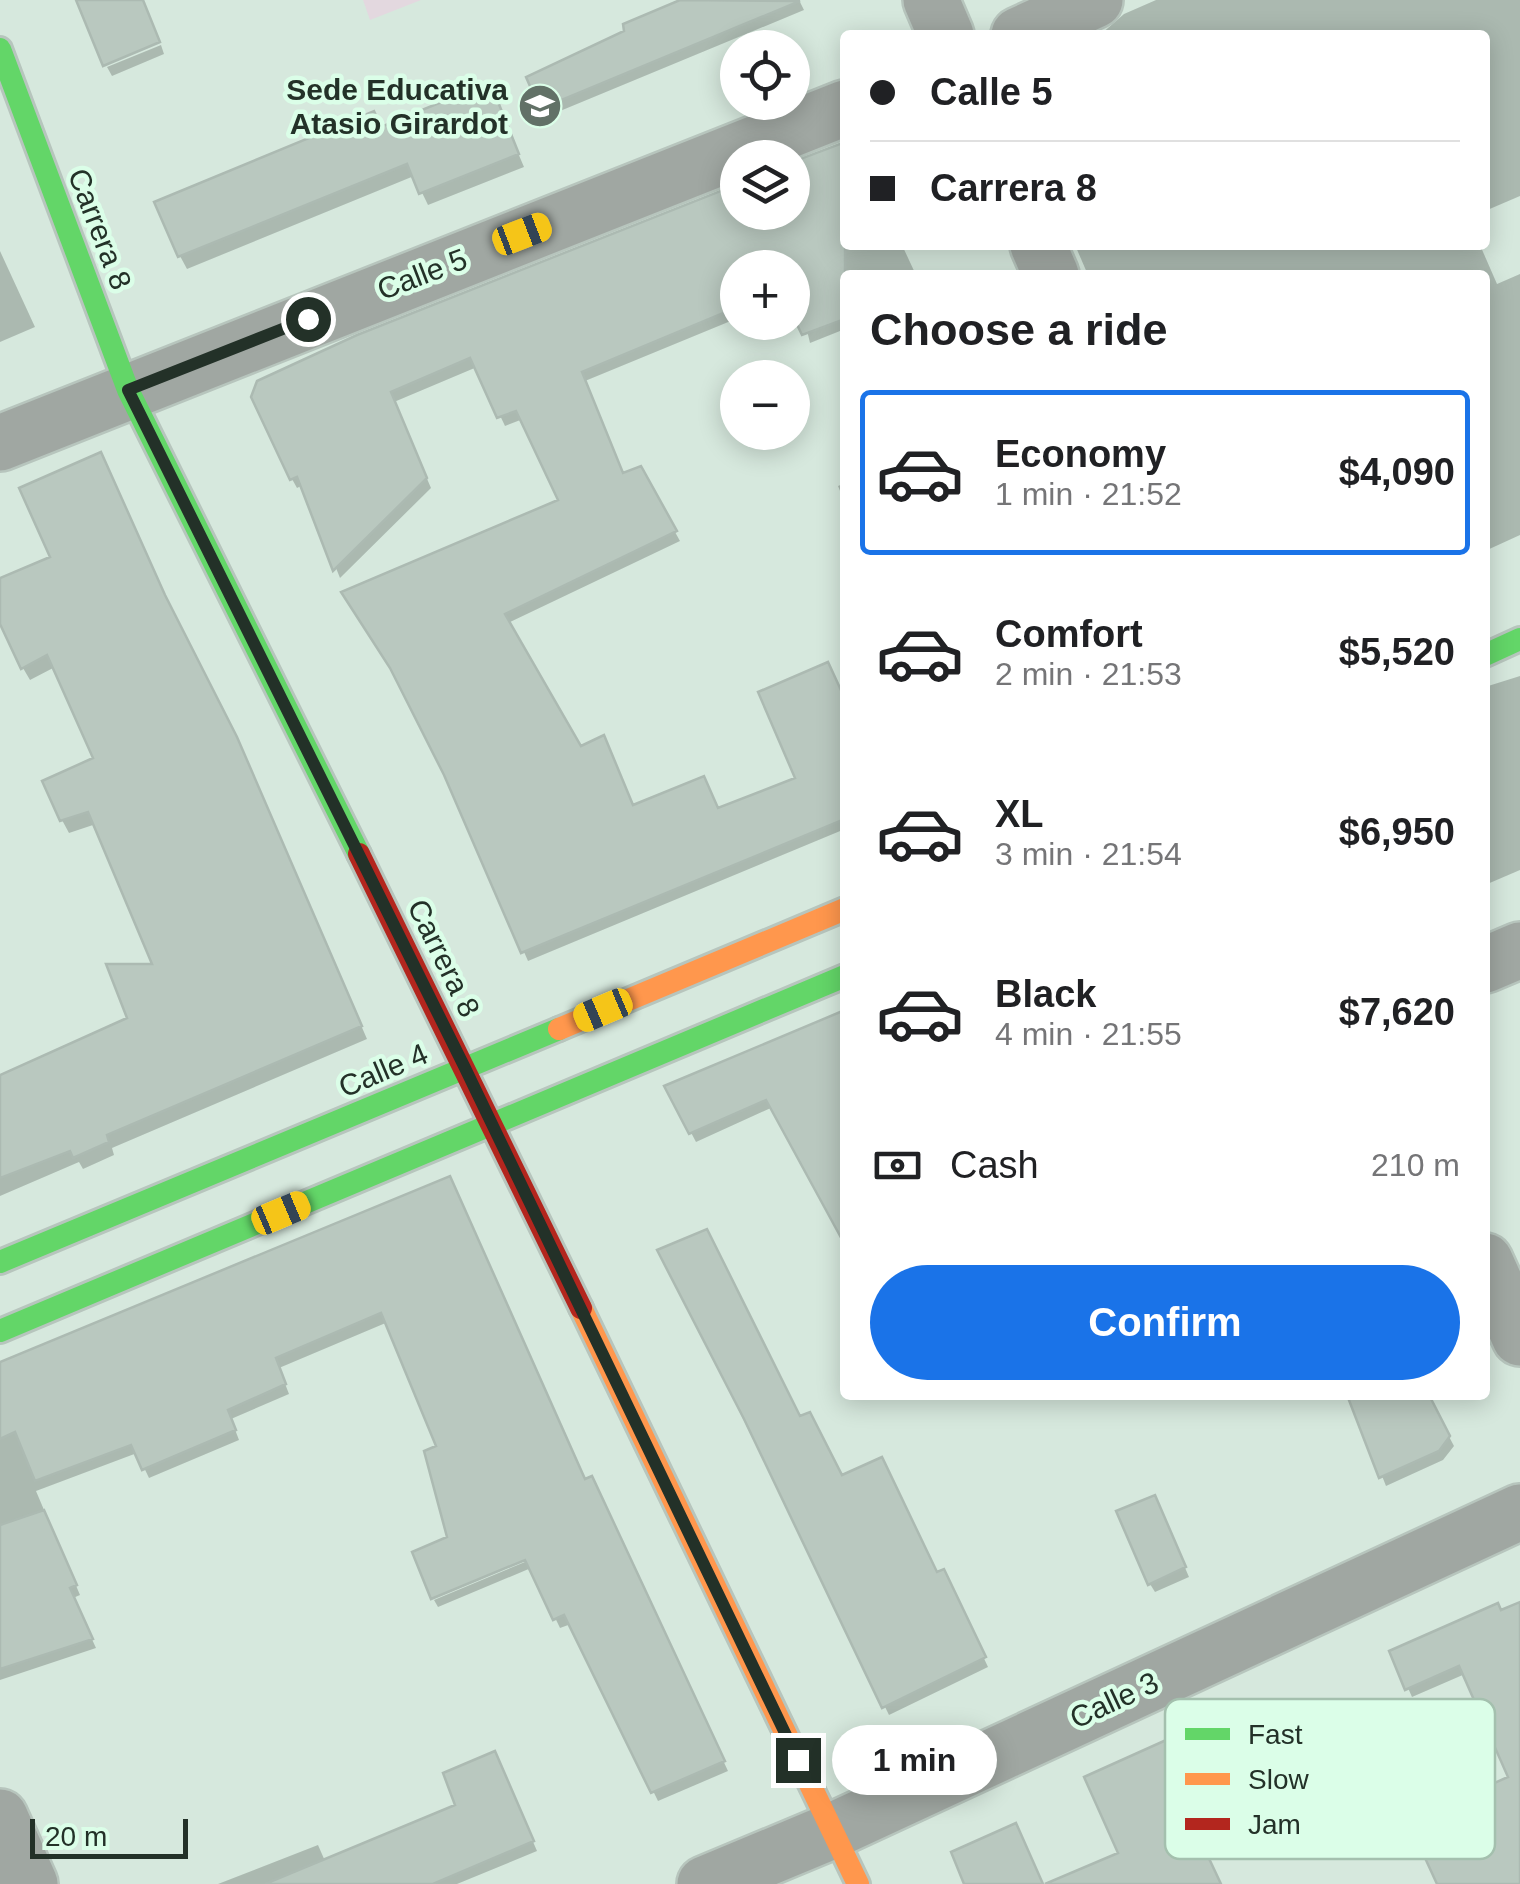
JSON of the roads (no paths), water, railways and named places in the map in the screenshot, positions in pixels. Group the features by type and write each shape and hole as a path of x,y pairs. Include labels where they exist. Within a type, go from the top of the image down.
{"street":[{"path":"931,0 944,30"},
{"path":"1030,30 1095,0"},
{"name":"Carrera 8","path":"0,49 128,390 465,1068 858,1884"},
{"name":"Calle 5","path":"0,442 840,110"},
{"path":"1490,653 1520,640"},
{"name":"Calle 4","path":"0,1262 840,911"},
{"path":"1490,963 1520,950"},
{"path":"0,1331 840,978"},
{"path":"1490,1272 1520,1338"},
{"name":"Calle 3","path":"706,1884 832,1831 1520,1512"},
{"path":"0,1817 30,1884"}],"place":[{"name":"Sede Educativa Atasio Girardot","path":"540,106"}]}
